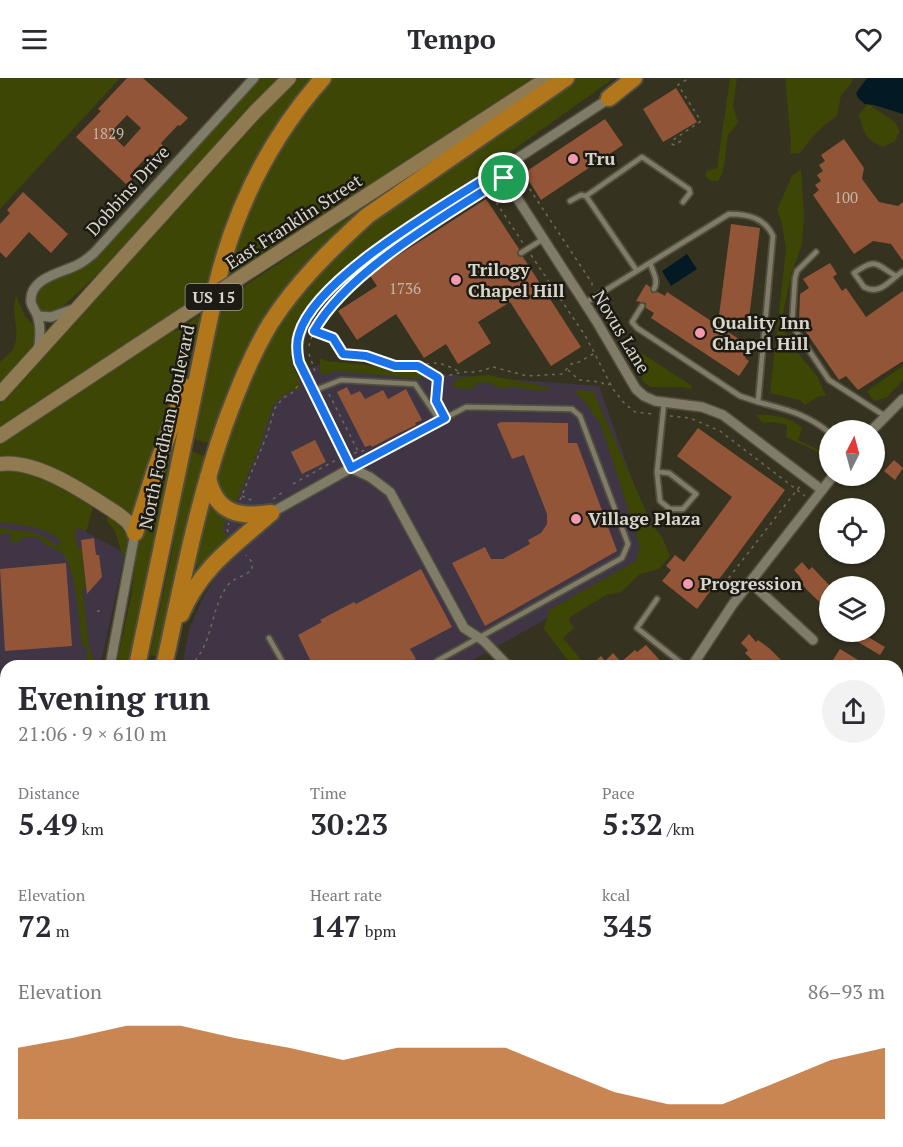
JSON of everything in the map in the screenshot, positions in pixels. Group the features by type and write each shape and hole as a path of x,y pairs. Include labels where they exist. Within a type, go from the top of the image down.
{"highway":[{"name":"North Fordham Boulevard","path":"138,660 222,261 246,193 273,144 295,111 323,78"},
{"path":"165,660 193,529 208,477 237,391 250,361 272,322 314,270 367,216 566,78"},
{"path":"609,98 634,78"},
{"path":"135,533 162,450 205,338"},
{"path":"208,477 216,498 234,512 247,516 270,507"},
{"path":"168,646 200,579 270,507"}],"main road":[{"path":"0,394 247,120 289,78"},
{"name":"East Franklin Street","path":"0,436 548,78"},
{"path":"0,464 19,464 48,473 118,514 128,522 135,533"}],"street":[{"name":"Dobbins Drive","path":"38,353 38,316 31,301 36,286 51,276 79,264 94,253 254,78"},
{"path":"503,660 480,637 464,628 390,492 370,477 351,468 318,391 299,362 297,345 302,327 318,303 345,275 368,256 502,174 641,78"},
{"name":"Novus Lane","path":"502,174 636,389 654,401 702,407 723,415 822,490"},
{"path":"38,316 51,317 76,308"},
{"path":"881,420 903,399"},
{"path":"270,507 351,468"},
{"path":"696,660 750,582 825,486"},
{"path":"111,660 135,533"},
{"path":"750,582 813,640"}],"lane":[{"path":"570,201 581,195 586,196 642,157 689,189 690,193 683,202"},
{"path":"586,196 637,272"},
{"path":"585,304 729,214 759,220 768,226 773,236 758,402"},
{"path":"521,253 543,239"},
{"path":"816,252 802,266 795,278 792,325 829,380 885,416"},
{"path":"650,263 656,278 657,285 654,290"},
{"path":"896,276 876,263 871,263 854,273 864,287 881,290 903,271"},
{"path":"642,306 632,322 637,328 740,396 801,414 819,424"},
{"path":"318,391 341,380 415,384 440,421"},
{"path":"657,472 669,473 696,494 683,508 670,509 660,501 657,472 664,403"},
{"path":"351,468 466,407 572,409 580,416 628,544 622,558 441,660"},
{"path":"657,599 637,628 677,660"},
{"path":"269,638 282,660"}],"path":[{"path":"681,141 672,144 673,140 701,121 680,91 678,85 686,80 685,78"},
{"path":"516,170 592,283 592,290"},
{"path":"502,174 487,189 524,244"},
{"path":"559,247 565,243"},
{"path":"313,376 317,374 308,350 319,322 369,269 404,245"},
{"path":"530,254 595,353 610,384 625,404 635,412 656,414"},
{"path":"535,261 541,257"},
{"path":"314,331 333,338 343,354 366,356 395,366 441,363 460,372"},
{"path":"418,366 438,378 493,367 527,376 545,373 562,374 571,364 595,353"},
{"path":"567,370 579,380 610,384"},
{"path":"438,378 436,401 445,418"},
{"path":"195,660 204,650 212,622 227,587 253,569 252,562 226,530 267,435 275,408 293,392 301,381"},
{"path":"318,391 330,395 359,452"},
{"path":"675,417 703,422 720,431 801,493"},
{"path":"292,484 339,459"},
{"path":"724,584 800,487"},
{"path":"270,507 283,492"},
{"path":"242,495 255,501"},
{"path":"97,611 102,611"}],"shaded area":[{"path":"318,365 599,386 659,556 473,660 183,660 189,630 203,598 223,564 211,531 272,382"},
{"path":"3,487 125,553 101,660 0,660 0,488"}],"green space":[{"path":"0,78 120,78 0,209"},
{"path":"260,78 280,78 117,256 58,311 50,314 40,309 36,299 43,288 54,280 82,268 103,252"},
{"path":"299,78 315,78 303,91 208,290 0,428 0,403 262,112"},
{"path":"331,78 541,78 226,280 241,225 265,172 295,123"},
{"path":"574,78 614,78 498,161 494,167 363,254 315,296 303,313 292,338 291,356 299,381 299,391 294,389 280,398 273,406 260,446 235,504 232,505 219,490 218,465 246,387 274,332 309,284 360,230 474,145"},
{"path":"730,78 737,78 733,106 738,123 728,135 723,172 718,181 711,181 705,176 707,171 717,168"},
{"path":"785,78 853,78 851,84 841,95 837,116 817,133 800,153 790,154"},
{"path":"868,104 894,121 900,131 895,141 883,147 872,141 866,134 859,114"},
{"path":"801,169 804,216 802,244 791,275 782,318 784,329 798,353 817,376 826,396 819,396 805,405 800,400 770,393 786,249 777,210 792,176"},
{"path":"371,203 317,257 214,439 205,443 193,438 221,302"},
{"path":"16,296 25,316 34,326 35,339 31,349 0,385 0,362 11,351 16,341 14,302"},
{"path":"204,312 135,519 124,511 0,460 0,442 173,329 175,332"},
{"path":"632,347 691,385 692,389 650,387 643,381"},
{"path":"320,358 327,361 414,370 420,372 422,377 420,379 336,371 325,375 320,373"},
{"path":"903,366 903,380 887,397 876,401 871,398 867,391"},
{"path":"487,375 552,388 540,391 514,387 502,389 488,383 478,382 467,389 452,386 458,378"},
{"path":"573,390 593,391 652,525 662,537 670,556 659,569 640,574 621,592 606,595 570,617 569,621 574,628 563,638 581,660 567,660 544,629 549,610 636,561 640,546 601,425 585,402"},
{"path":"756,415 774,416 792,421 802,428 798,440 819,450 819,453 786,437 787,425 773,422 763,423"},
{"path":"176,433 174,458 133,660 117,660 131,597 137,548"},
{"path":"192,451 206,457 160,657 150,655 172,552 187,453"},
{"path":"0,468 25,468 94,503 87,529 85,531 77,527 75,534 78,549 82,549 86,589 82,588 89,647 94,660 87,660 87,649 82,644 74,584 68,562 63,554 45,544 39,537 21,537 21,542 10,542 12,533 0,534 0,528 36,533 56,546 61,543 56,537 42,530 0,522"},
{"path":"210,502 222,517 226,517 223,531 228,541 223,542 225,544 203,565 196,567 207,504"},
{"path":"110,514 119,523 128,540 127,552 123,557 115,531 107,521"}],"water":[{"path":"867,78 903,78 903,114 865,104 859,99 856,93"},
{"path":"687,254 697,269 671,286 662,271"}],"building":[{"path":"127,78 143,78 188,118 161,143 163,146 153,157 150,154 134,170 137,173 127,185 76,137 101,111 98,109","holes":["127,115 141,128 124,147 110,133"]},
{"path":"676,88 697,122 663,142 643,109"},
{"name":"Tru","path":"605,119 623,145 541,200 524,173"},
{"path":"844,139 864,168 862,179 879,202 898,206 903,202 903,261 891,244 873,241 854,254 813,195 819,190 815,185 821,181 817,175 823,171 819,165 825,161 821,155"},
{"path":"23,192 68,234 51,253 29,232 6,258 0,252 0,224 10,213 7,210"},
{"name":"Trilogy Chapel Hill","path":"486,199 519,249 518,256 523,257 581,347 551,366 510,302 478,322 491,343 458,364 446,344 424,358 396,314 357,340 338,311 377,286 369,274"},
{"name":"Quality Inn Chapel Hill","path":"731,224 760,228 748,327 718,323"},
{"path":"830,263 837,274 833,277 842,291 846,288 866,317 903,291 903,361 858,390 846,376 839,380 799,322 800,294 809,288 803,279"},
{"name":"Quality Inn Chapel Hill","path":"646,284 652,293 658,292 665,296 667,292 751,347 745,358 749,361 739,376 651,318 654,313 646,308 646,303 636,301"},
{"path":"347,387 351,395 360,391 365,399 383,390 388,399 406,389 422,420 372,447 371,445 365,447 337,392"},
{"name":"Village Plaza","path":"501,422 568,423 568,443 577,443 617,551 485,626 452,563 485,547 491,559 503,559 530,544 528,540 541,533 547,524 547,514 524,455 512,459 497,424"},
{"path":"698,428 785,490 697,609 662,581 671,570 666,566 675,555 684,562 732,497 677,456"},
{"path":"315,440 326,462 302,474 291,452"},
{"path":"894,460 903,468 895,480 885,470"},
{"path":"94,538 102,577 87,594 81,540"},
{"path":"802,562 809,570 812,567 821,576 819,601 799,580 801,578 794,570"},
{"path":"66,563 72,646 5,651 0,569"},
{"path":"421,569 452,627 410,649 416,659 414,660 310,660 298,635 322,622 320,620 354,602 356,604"},
{"path":"749,634 781,660 752,660 745,653 748,650 741,643"},
{"path":"858,642 877,642 885,647 880,655"},
{"path":"646,645 660,660 623,660 635,650 637,652"},
{"path":"840,649 858,660 833,660"},
{"path":"613,653 619,660 606,660"}],"place":[{"name":"Tru","path":"573,159"},
{"name":"Trilogy Chapel Hill","path":"456,280"},
{"name":"Quality Inn Chapel Hill","path":"700,333"},
{"name":"Village Plaza","path":"576,519"},
{"name":"Progression","path":"688,584"}],"route":[{"path":"499,170 504,178 369,269 340,298 314,331 331,336 343,354 366,356 387,365 418,366 438,378 436,401 445,418 351,468 299,362 297,345 302,327 318,303 345,275 368,256 499,170"}]}
